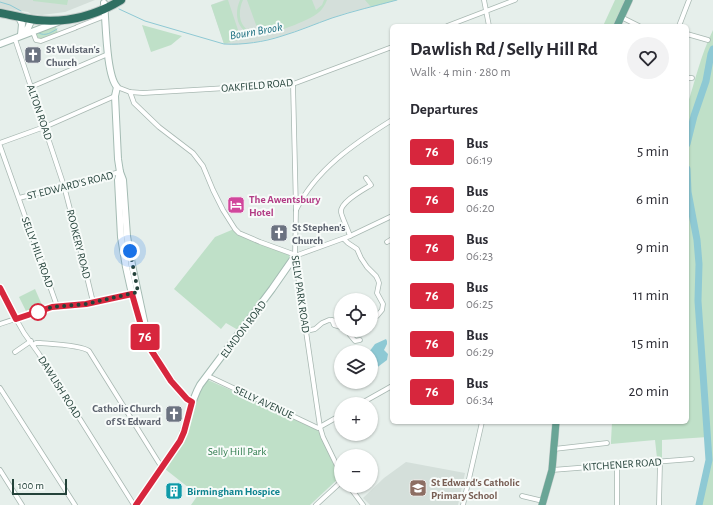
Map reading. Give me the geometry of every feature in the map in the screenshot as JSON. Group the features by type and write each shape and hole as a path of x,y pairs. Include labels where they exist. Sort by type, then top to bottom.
{"highway":[{"path":"0,13 32,19 59,21 71,16 106,7 121,0"}],"main road":[{"path":"617,24 629,0"},
{"path":"543,503 552,470 556,424"}],"street":[{"path":"484,0 489,24"},
{"path":"452,24 515,0"},
{"path":"679,24 689,0"},
{"path":"33,32 36,40 40,41 76,28 106,7"},
{"path":"106,7 108,54 112,80 117,87 115,96 118,159 123,180 126,267 135,293 144,336 171,381 187,399 192,402"},
{"path":"18,37 22,24 19,17"},
{"path":"620,17 635,24"},
{"path":"18,37 28,28 32,19"},
{"path":"0,44 59,21"},
{"path":"689,35 708,40"},
{"name":"ALTON ROAD","path":"18,37 31,87 64,186"},
{"name":"OAKFIELD ROAD","path":"117,87 130,92 143,94 293,84 390,48"},
{"path":"31,87 108,54"},
{"name":"SELLY PARK ROAD","path":"293,84 296,210 295,256 320,427 334,460"},
{"path":"130,92 134,103 159,127 193,153 203,166 223,210 239,233 295,256 344,239 390,217"},
{"path":"0,144 115,96"},
{"path":"296,210 313,182 323,171 350,148 390,121"},
{"name":"SELLY HILL ROAD","path":"0,144 57,306"},
{"name":"ST EDWARD'S ROAD","path":"19,198 120,172"},
{"path":"350,236 340,213 342,208 350,199 371,185 366,178"},
{"name":"ROOKERY ROAD","path":"64,186 93,302"},
{"path":"295,196 304,195"},
{"path":"344,239 357,248 367,267 376,276 378,280 376,293"},
{"name":"ELMDON ROAD","path":"135,505 180,441 196,392 295,256"},
{"name":"DAWLISH ROAD","path":"0,288 16,319 135,505"},
{"path":"0,324 52,307 93,302 135,293"},
{"path":"378,296 383,304 382,310 378,315"},
{"path":"306,331 315,329 327,321 332,320 334,325"},
{"path":"352,337 355,341 355,345"},
{"path":"355,341 360,340"},
{"path":"15,352 32,343 85,348 89,351 159,463 163,467"},
{"name":"SELLY AVENUE","path":"208,376 318,428 320,427"},
{"path":"372,397 390,387"},
{"path":"0,388 75,505"},
{"path":"320,427 334,419"},
{"path":"463,505 482,424"},
{"path":"554,449 607,443"},
{"name":"KITCHENER ROAD","path":"552,470 692,459"},
{"path":"660,462 660,505"},
{"path":"617,465 617,505"},
{"path":"0,470 22,505"},
{"path":"316,505 334,488"},
{"path":"354,493 363,505"},
{"path":"522,497 543,503"}],"shaded area":[{"path":"0,0 95,0 65,12 42,15 0,8"},
{"path":"224,0 397,0 346,13 282,36 235,45 224,44 211,5"},
{"name":"St Edward's Catholic Primary School","path":"406,462 465,473 458,505 370,505 363,498 368,493 378,493 378,484"}],"green space":[{"path":"33,0 68,0 67,5"},
{"path":"228,0 241,39 224,44 211,5"},
{"path":"240,0 243,0 240,8 241,22 246,29 259,33 247,0 312,0 316,10 322,5 324,0 327,0 319,12 305,21 265,34 257,35 246,32 239,23 237,13"},
{"path":"365,0 397,0 371,7"},
{"path":"615,0 625,0 614,24 604,24"},
{"path":"142,25 182,36 171,45 151,52"},
{"path":"52,27 56,27 58,33 42,39 38,38 35,34"},
{"path":"713,30 713,505 699,505 709,460 708,437 662,440 662,458 657,458 655,440 611,444 611,441 612,424 689,424 689,100"},
{"path":"234,229 254,242 289,255 290,258 270,288 238,330 226,323 221,329 174,289 215,237"},
{"path":"35,289 42,305 26,311 19,297"},
{"name":"Selly Hill Park","path":"208,380 317,428 334,464 334,483 310,505 191,505 198,495 165,469 181,446 199,392"}],"water":[{"path":"386,339 387,341 384,350 388,354 387,360 378,367 378,345 374,345"}],"waterway":[{"name":"Bourn Brook","path":"119,9 145,21 224,44 239,44 268,40 295,32 340,15 397,0"},
{"name":"Bourn Brook","path":"0,2 21,11"},
{"name":"Bourn Brook","path":"39,33 51,33 57,29"},
{"path":"689,136 706,81 713,49"},
{"path":"689,197 697,240 699,264 698,301 709,460 699,505"}],"bus line":[{"name":"76","path":"0,288 16,319 52,307 86,304 132,294 144,336 151,350 171,381 187,399 192,402 180,441 136,505"}],"place":[{"name":"St Wulstan's Church","path":"33,55"},
{"name":"The Awentsbury Hotel","path":"236,205"},
{"name":"St Stephen's Church","path":"279,233"},
{"name":"Catholic Church of St Edward","path":"174,414"},
{"name":"St Edward's Catholic Primary School","path":"418,488"},
{"name":"Birmingham Hospice","path":"174,491"}],"route":[{"path":"38,312 34,314 52,307 86,304 138,292 130,251"}]}
